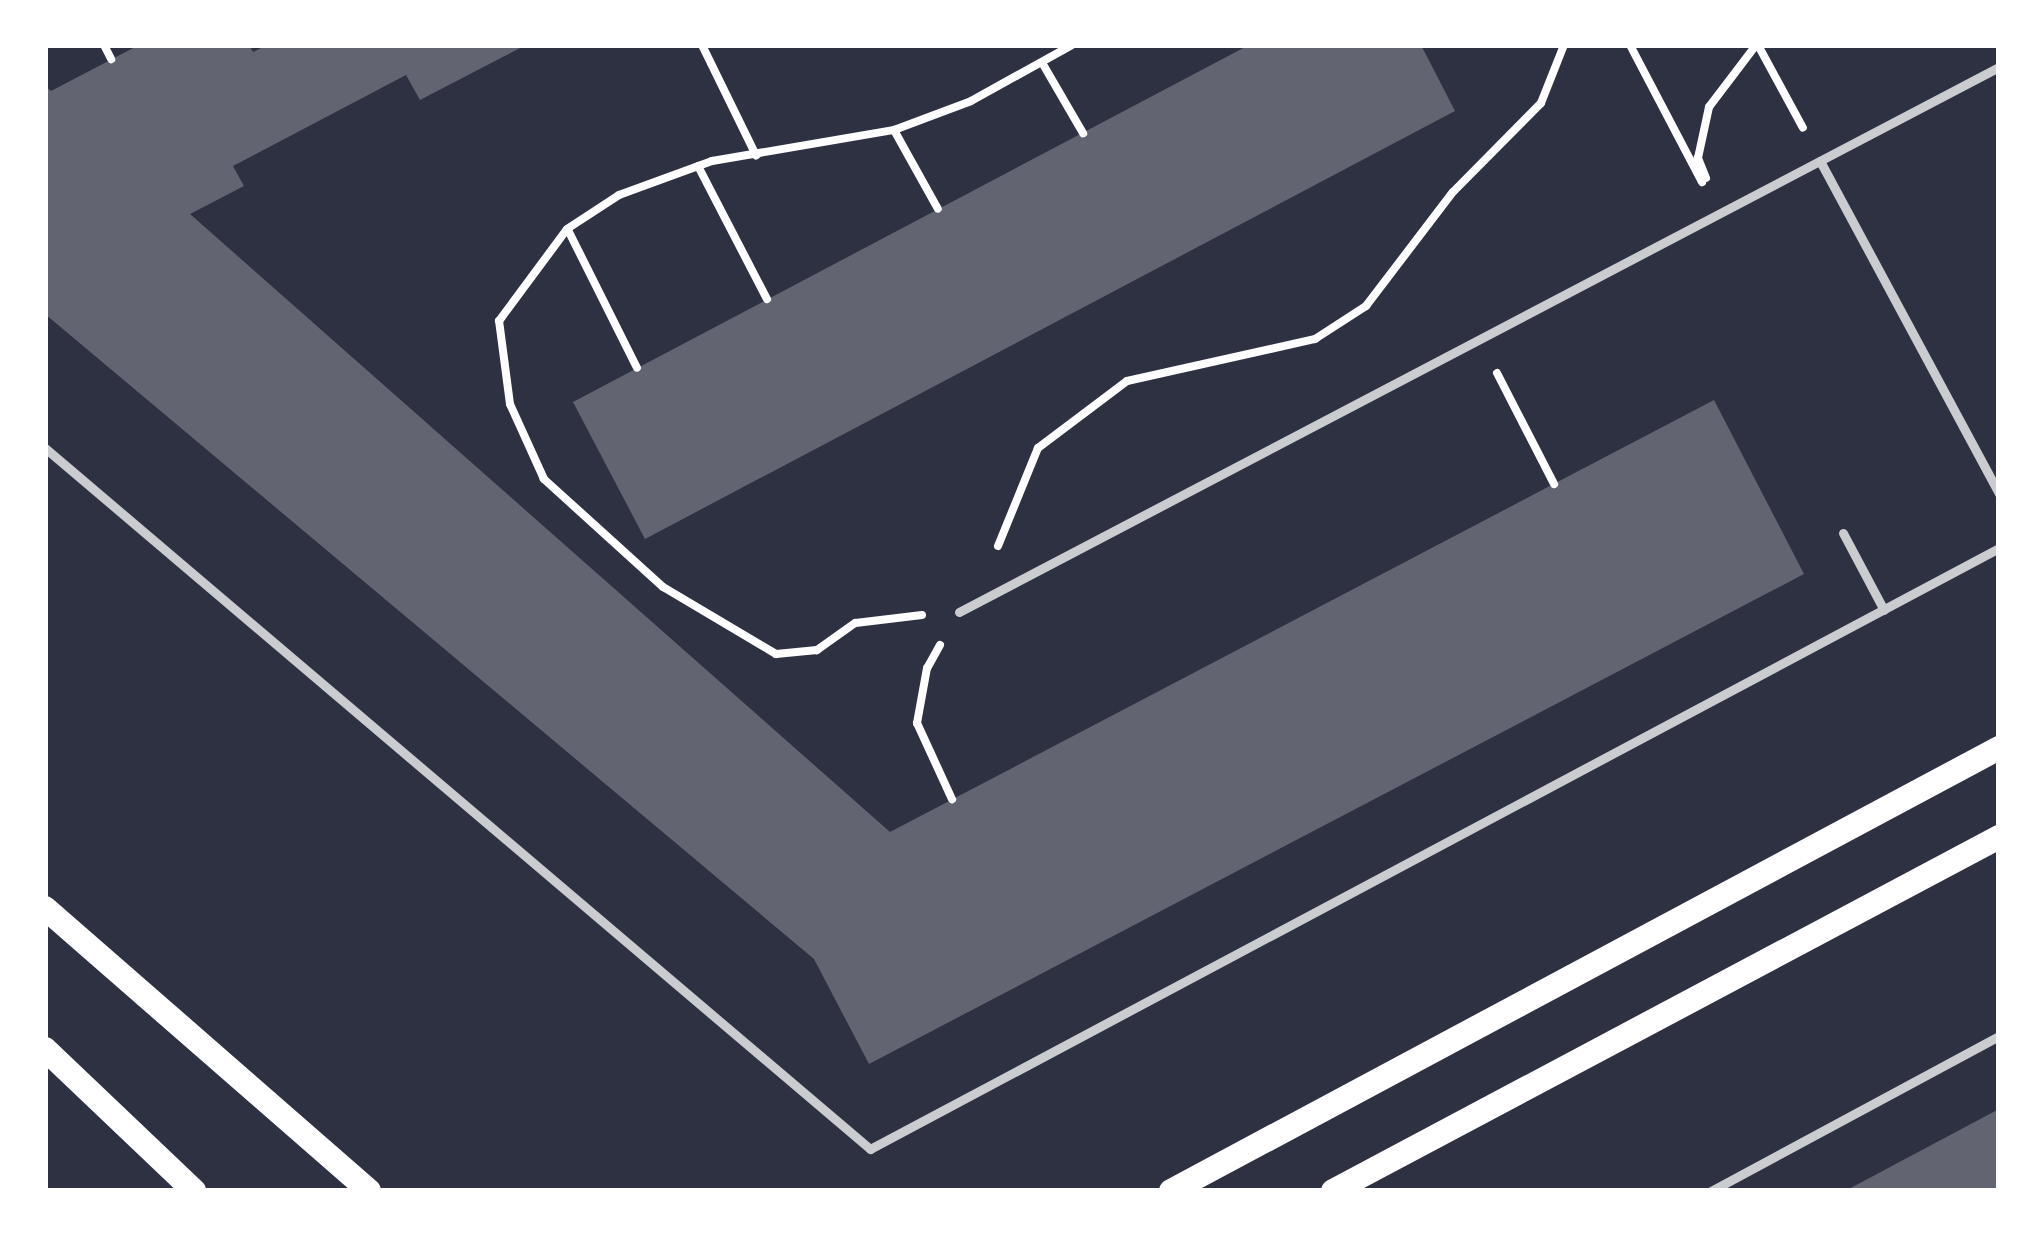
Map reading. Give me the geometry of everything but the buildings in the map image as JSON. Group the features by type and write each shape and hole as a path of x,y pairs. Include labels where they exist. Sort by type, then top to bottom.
{"main road":[{"path":"1171,1191 1999,748"},
{"path":"1333,1191 1999,838"},
{"path":"45,908 369,1191"},
{"path":"45,1049 194,1191"}],"lane":[{"path":"959,612 1999,67"},
{"path":"1820,161 1999,494"},
{"path":"45,448 870,1149 1999,548"},
{"path":"1843,533 1884,610"},
{"path":"1711,1191 1999,1036"}],"path":[{"path":"104,45 111,59"},
{"path":"702,45 756,155"},
{"path":"959,612 855,623 817,650 776,654 663,587 592,529 544,479 510,404 499,321 567,229 619,195 698,166 894,130 1043,65 1072,45"},
{"path":"1011,586 997,548 1038,448 1126,381 1316,339 1366,306 1453,193 1540,103 1564,45"},
{"path":"1630,45 1719,214"},
{"path":"1719,214 1698,158 1709,107 1757,45 1820,161"},
{"path":"1043,65 1082,134"},
{"path":"894,130 938,209"},
{"path":"698,166 767,298"},
{"path":"567,229 637,368"},
{"path":"1480,339 1554,484"},
{"path":"952,799 917,724 927,668 959,612"}]}
